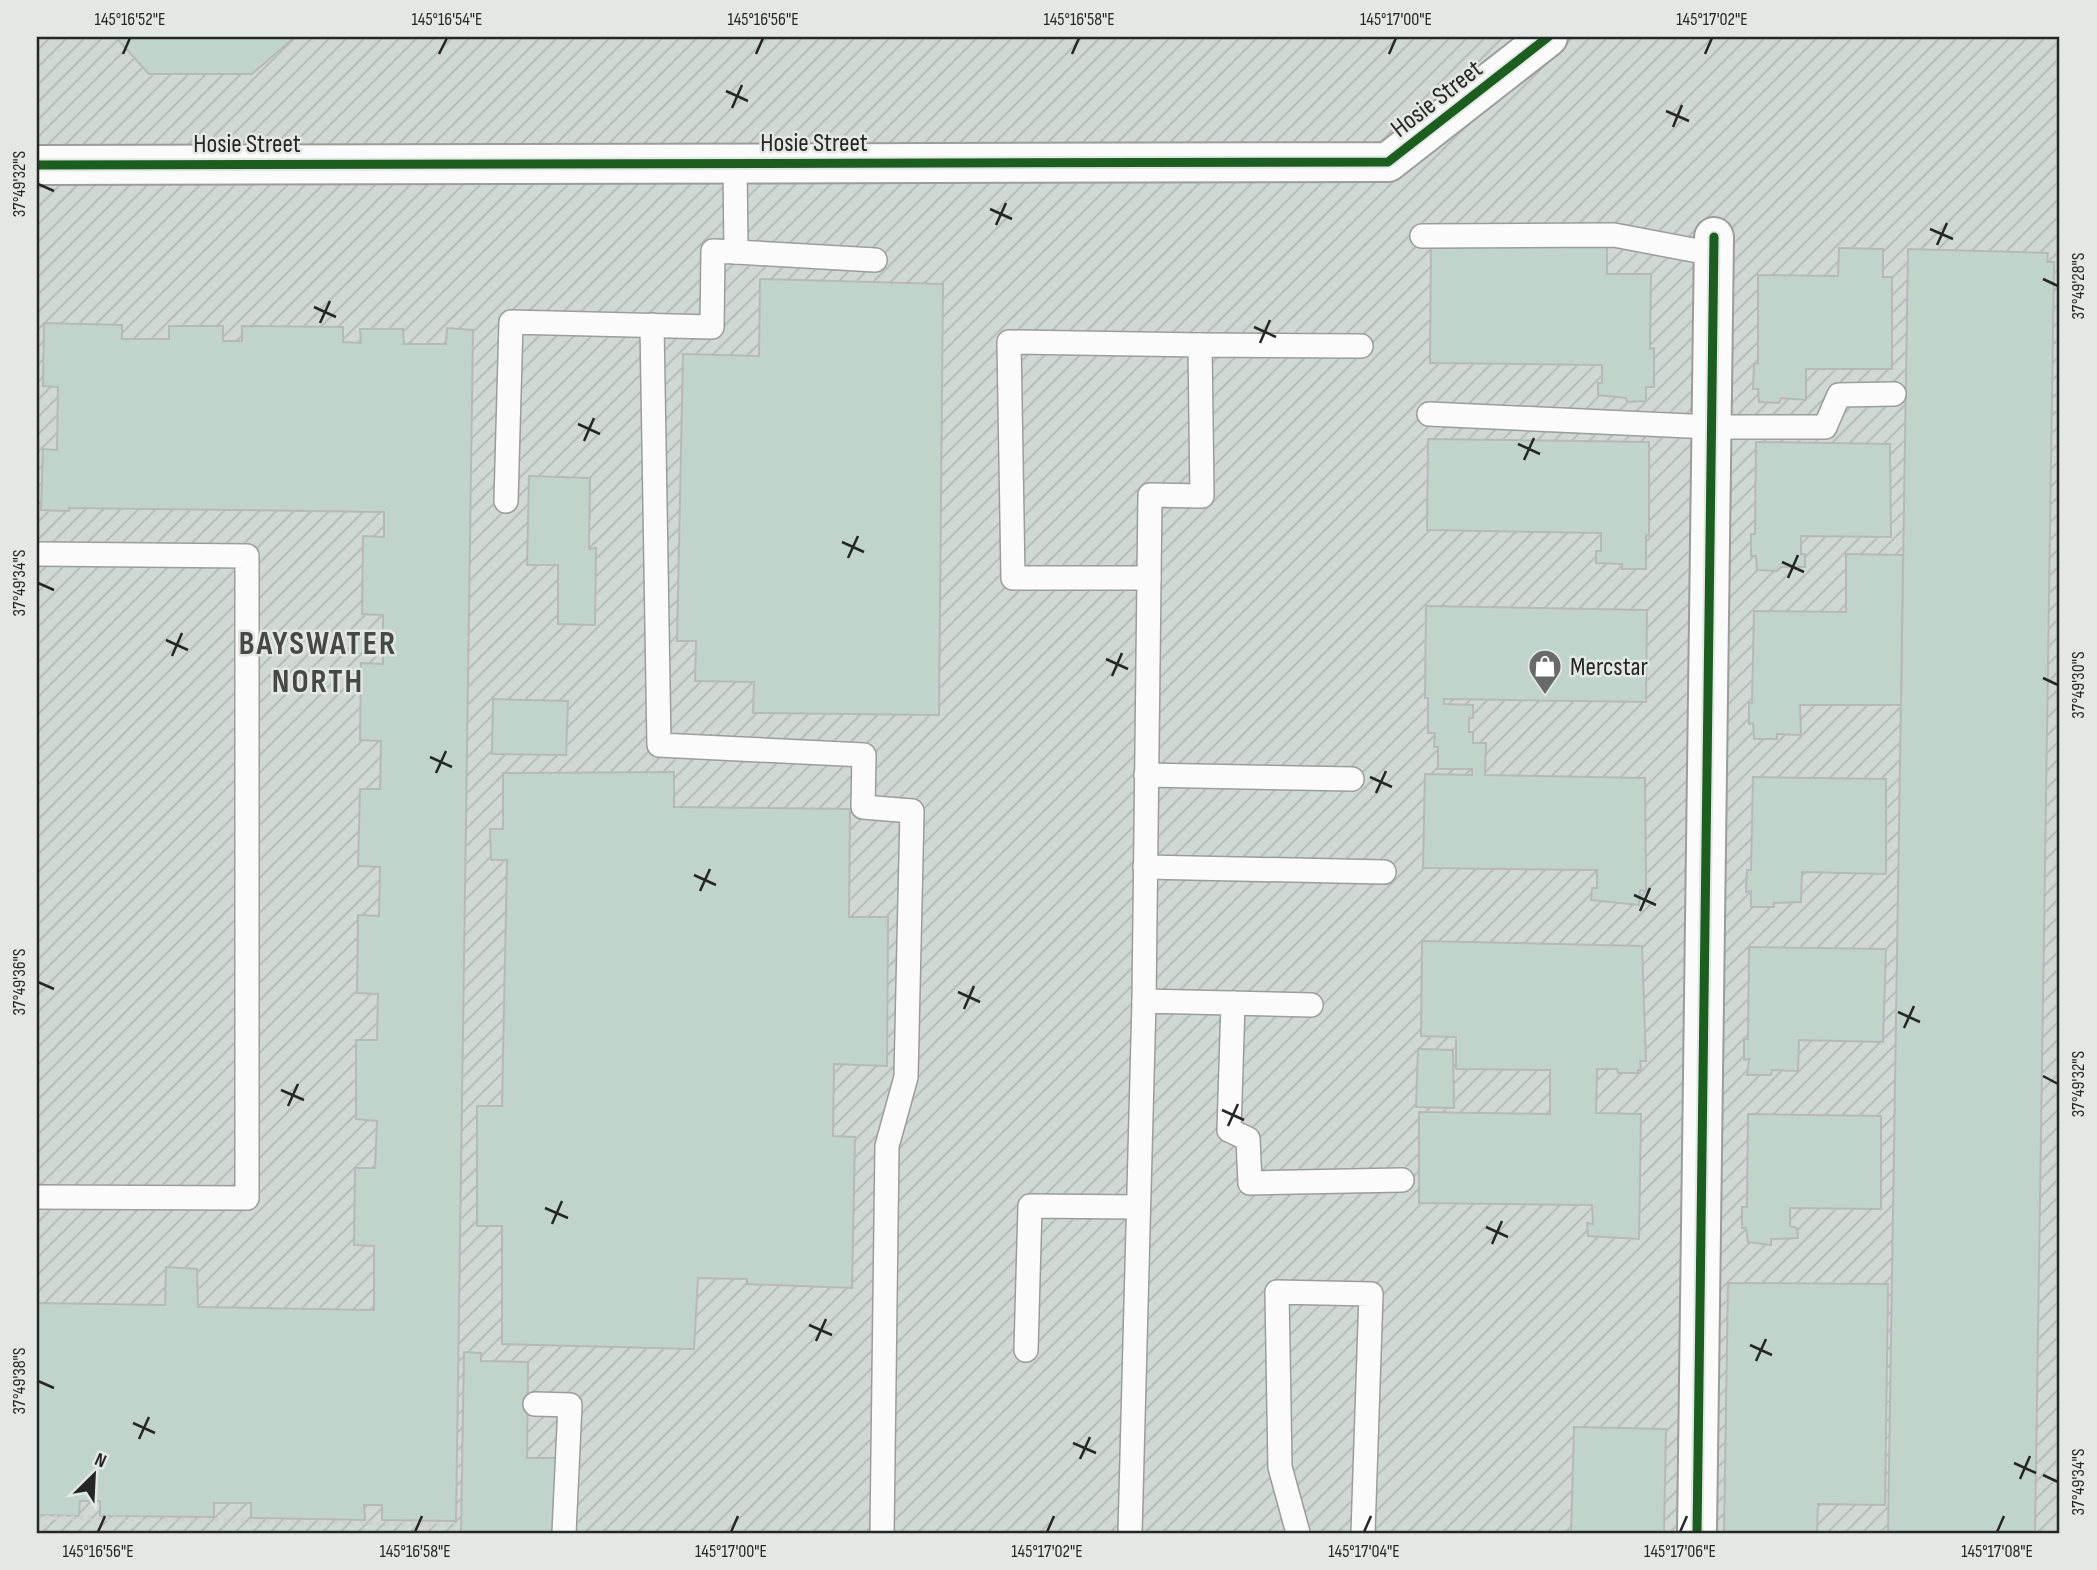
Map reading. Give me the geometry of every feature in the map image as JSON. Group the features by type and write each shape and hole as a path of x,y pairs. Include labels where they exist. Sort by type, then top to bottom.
{"street":[{"name":"Hosie Street","path":"37,165 1388,162 1548,37"},
{"path":"1697,1533 1714,246"}],"lane":[{"path":"735,163 736,252"},
{"path":"1422,236 1614,235 1714,246"},
{"path":"506,501 511,322 712,327 713,251 875,260"},
{"path":"652,326 659,744 864,755 863,807 912,811 906,1077 887,1146 882,1533"},
{"path":"1149,578 1013,578 1009,342 1361,346"},
{"path":"1130,1533 1143,1001 1150,495 1202,496 1200,345"},
{"path":"1429,414 1711,427 1825,427 1839,395 1894,394"},
{"path":"37,554 247,556 247,1198 37,1197"},
{"path":"1146,775 1352,779"},
{"path":"1145,867 1384,872"},
{"path":"1143,1001 1311,1005"},
{"path":"1233,1003 1229,1130 1248,1139 1250,1182 1402,1180"},
{"path":"1026,1350 1030,1206 1138,1207"},
{"path":"1298,1533 1280,1467 1277,1292 1371,1294 1363,1533"},
{"path":"535,1404 570,1405 564,1533"}],"path":[{"path":"37,1517 460,1525"}],"shaded area":[{"path":"37,37 2060,37 2060,1533 37,1533"}],"building":[{"path":"119,37 295,37 252,74 149,74 119,41"},
{"path":"1431,242 1607,244 1607,274 1651,274 1650,349 1654,348 1654,387 1646,387 1646,401 1627,402 1626,398 1598,395 1598,383 1602,383 1602,365 1430,363"},
{"path":"1839,248 1883,249 1883,277 1892,277 1892,369 1806,369 1806,400 1781,398 1779,403 1759,402 1758,389 1753,389 1754,364 1758,363 1758,275 1838,276"},
{"path":"1908,249 2048,253 2047,262 2054,262 2035,1533 1888,1533"},
{"path":"760,279 943,284 939,715 753,713 754,682 695,681 696,641 677,641 683,354 759,356"},
{"path":"44,323 122,325 122,339 169,339 169,326 223,326 223,341 242,341 242,326 343,327 343,342 361,343 360,329 403,329 404,344 446,344 447,328 473,330 456,1521 382,1520 382,1505 364,1505 365,1520 251,1518 251,1503 214,1503 214,1517 100,1516 100,1501 80,1501 79,1516 37,1515 37,1303 165,1305 166,1267 197,1269 198,1307 374,1310 374,1246 354,1245 355,1168 375,1168 377,1121 356,1119 356,1040 377,1040 378,994 357,993 358,915 379,916 380,867 358,866 360,789 380,789 381,741 360,740 361,663 383,664 383,615 362,614 363,536 384,537 384,512 69,508 69,511 41,510 43,449 57,450 58,387 43,386"},
{"path":"1428,439 1649,442 1649,536 1646,535 1646,569 1622,569 1622,564 1596,563 1596,551 1601,551 1601,533 1427,530"},
{"path":"1756,442 1890,444 1891,537 1801,536 1801,554 1805,554 1805,567 1781,567 1777,571 1757,570 1756,556 1751,556 1751,534 1755,534"},
{"path":"529,476 590,478 589,549 596,548 595,625 558,624 558,565 527,565"},
{"path":"1846,554 1903,555 1901,705 1800,705 1801,735 1777,734 1777,739 1754,739 1753,723 1749,724 1749,703 1752,703 1754,611 1846,612"},
{"path":"1426,606 1647,610 1646,702 1444,699 1444,704 1473,705 1469,732 1473,732 1473,743 1486,743 1485,775 1645,778 1646,891 1640,890 1639,905 1591,900 1592,888 1597,888 1597,870 1423,868 1425,774 1472,775 1472,769 1438,769 1438,747 1434,747 1435,733 1428,733 1428,698 1425,698"},
{"path":"493,699 568,701 566,755 492,754"},
{"path":"674,772 674,807 850,809 849,917 888,917 887,1066 834,1064 833,1136 855,1137 852,1288 747,1284 747,1279 698,1278 694,1349 502,1344 502,1226 477,1226 477,1106 502,1106 507,860 491,860 490,829 503,829 503,773"},
{"path":"1753,777 1886,779 1886,874 1802,872 1801,902 1774,903 1774,907 1751,907 1751,891 1746,892 1747,870 1751,870"},
{"path":"1422,941 1642,946 1646,1061 1640,1061 1641,1070 1638,1070 1638,1073 1597,1069 1596,1113 1641,1114 1639,1239 1588,1236 1587,1223 1593,1224 1592,1205 1419,1203 1419,1112 1550,1114 1550,1070 1456,1069 1456,1037 1421,1036"},
{"path":"1749,947 1886,949 1883,1042 1799,1040 1798,1071 1772,1070 1771,1075 1747,1075 1749,1059 1744,1060 1744,1039 1748,1039"},
{"path":"1418,1049 1453,1050 1454,1108 1416,1107"},
{"path":"1748,1114 1881,1116 1881,1209 1790,1208 1790,1226 1797,1228 1798,1238 1771,1239 1771,1245 1748,1242 1746,1228 1742,1228 1742,1207 1747,1207"},
{"path":"1728,1283 1888,1284 1885,1505 1818,1504 1817,1533 1724,1533"},
{"path":"464,1352 481,1353 481,1361 528,1362 527,1458 556,1458 554,1533 461,1533"},
{"path":"1574,1427 1666,1429 1664,1533 1571,1533"}],"cycle path":[{"path":"37,165 1388,162 1548,37"},
{"path":"1697,1533 1714,237"}],"place":[{"name":"Mercstar","path":"1545,696"}],"district":[{"name":"BAYSWATER NORTH","path":"318,661"}]}
